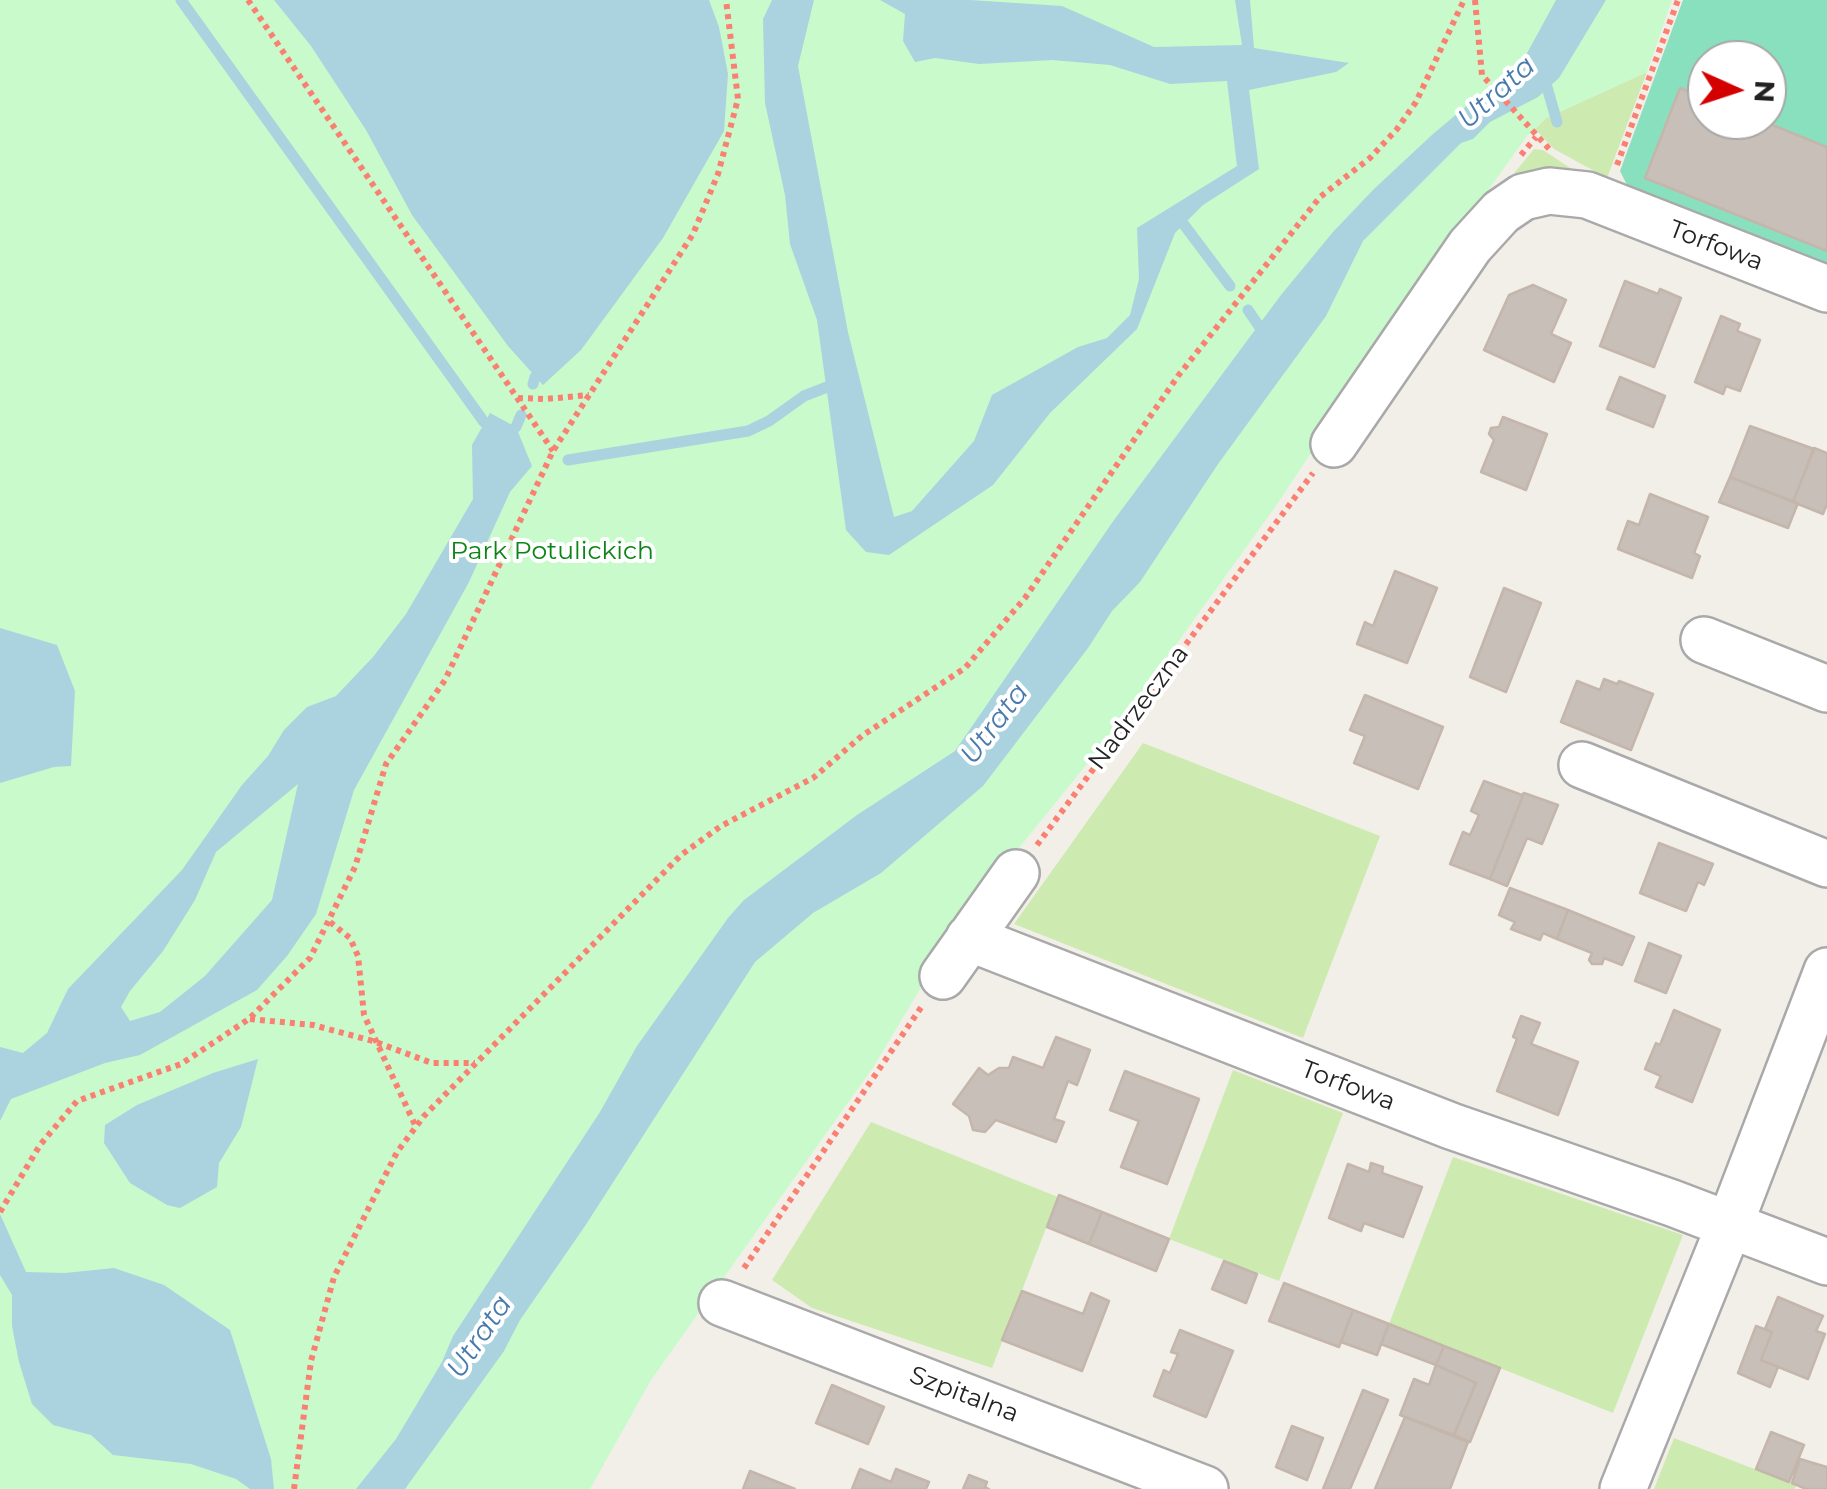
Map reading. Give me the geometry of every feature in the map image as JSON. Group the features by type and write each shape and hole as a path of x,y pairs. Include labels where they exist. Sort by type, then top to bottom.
{"street":[{"name":"Torfowa","path":"1610,187 1827,289"},
{"path":"1334,444 1470,246 1500,212 1523,196 1610,187"},
{"path":"1704,640 1827,689"},
{"path":"1582,765 1827,864"},
{"path":"943,976 1016,873"},
{"name":"Torfowa","path":"970,938 1451,1126 1827,1262"},
{"path":"1623,1489 1827,971"},
{"name":"Szpitalna","path":"722,1303 1205,1489"}],"path":[{"path":"248,0 554,451"},
{"path":"2,1209 40,1145 77,1100 181,1064 248,1019 310,958 355,866 386,764 445,680 554,451 693,234 718,174 738,99 726,0"},
{"path":"294,1489 311,1362 334,1277 397,1152 416,1127 681,855 721,826 813,778 863,736 965,668 1024,598 1178,376 1320,197 1370,158 1397,129 1416,102 1464,0"},
{"path":"1475,0 1482,75 1527,125"},
{"path":"1610,187 1678,0"},
{"path":"517,398 589,395"},
{"name":"Nadrzeczna","path":"1016,873 1334,444"},
{"path":"330,921 350,938 358,956 364,1015 416,1127"},
{"path":"722,1303 943,976"},
{"path":"248,1019 314,1025 374,1041 432,1064 477,1063"}],"green space":[{"name":"Park Potulickich","path":"0,0 1672,0 1647,72 1546,118 1527,136 1273,510 1116,728 1006,864 932,969 874,1066 651,1380 590,1489 0,1489"},
{"path":"1683,0 1827,0 1827,270 1631,193 1620,171"},
{"path":"1647,72 1607,178 1554,149 1535,129 1546,118"},
{"path":"1534,149 1543,150 1590,181 1496,195"},
{"path":"1143,743 1380,836 1303,1038 1014,924"},
{"path":"1233,1070 1343,1113 1279,1281 1169,1239"},
{"path":"871,1122 1058,1197 992,1368 812,1308 772,1280"},
{"path":"1453,1157 1683,1235 1613,1413 1389,1324"},
{"path":"1674,1438 1796,1485 1795,1489 1654,1489"}],"water":[{"path":"274,0 709,0 728,74 724,131 663,238 581,350 543,385 508,346 412,215 366,130 311,46"},
{"path":"772,0 814,0 798,66 848,332 894,517 912,511 974,441 992,395 1078,347 1107,338 1130,315 1139,279 1137,228 1237,166 1227,81 1170,84 1110,65 1052,60 979,64 935,58 915,62 903,41 905,14 880,0 1062,6 1154,47 1242,45 1235,0 1250,0 1254,48 1349,63 1336,72 1249,90 1259,169 1203,205 1175,233 1137,329 1050,413 993,485 889,555 866,552 846,530 817,320 790,244 785,195 765,103 763,19"},
{"name":"Utrata","path":"1556,0 1606,0 1559,78 1538,97 1490,122 1473,139 1461,143 1363,241 1326,316 1218,464 1140,582 1112,611 983,786 881,873 813,913 755,962 520,1320 504,1351 405,1489 356,1489 396,1439 453,1336 600,1112 637,1046 728,918 744,900 857,815 955,751 1114,520 1281,295 1374,189 1525,57"},
{"path":"490,413 516,427 532,466 510,492 469,582 354,790 316,914 287,956 257,990 140,1055 105,1063 11,1099 0,1121 0,1047 23,1053 47,1033 68,989 182,870 284,730 307,707 336,696 406,614 473,499 472,445","holes":["298,784 272,900 205,976 160,1012 130,1021 121,1007 195,900 216,852"]},
{"path":"0,628 57,645 75,691 71,766 0,783"},
{"path":"258,1059 241,1127 219,1163 217,1187 180,1208 167,1205 130,1183 104,1143 105,1125 137,1105"},
{"path":"0,1214 26,1272 114,1268 164,1285 230,1330 271,1459 274,1489 250,1489 236,1479 191,1464 113,1455 91,1435 53,1425 32,1404 12,1326 12,1295 0,1275"}],"building":[{"path":"1680,88 1687,91 1687,140 1787,140 1787,131 1827,147 1827,251 1645,178"},
{"path":"1625,281 1681,298 1654,367 1600,346"},
{"path":"1533,285 1566,300 1551,334 1571,343 1554,382 1484,350 1509,295"},
{"path":"1721,316 1740,324 1737,331 1760,340 1740,391 1726,386 1723,394 1695,382"},
{"path":"1620,377 1665,396 1653,427 1607,409"},
{"path":"1503,417 1547,434 1526,490 1481,472 1494,440 1489,434 1491,428 1499,427"},
{"path":"1750,426 1814,449 1793,502 1730,477"},
{"path":"1814,448 1827,453 1827,504 1823,514 1793,502"},
{"path":"1730,477 1798,503 1788,528 1719,502"},
{"path":"1650,494 1708,517 1694,553 1700,556 1692,578 1618,549 1628,521 1639,525"},
{"path":"1395,571 1437,588 1407,663 1357,644 1365,622 1373,626"},
{"path":"1504,588 1541,603 1506,692 1470,677"},
{"path":"1604,679 1653,694 1631,750 1561,722 1577,681 1600,690"},
{"path":"1365,695 1443,727 1418,789 1354,763 1365,736 1350,730"},
{"path":"1484,781 1524,793 1490,879 1450,864 1463,832 1470,835 1479,815 1471,811"},
{"path":"1524,793 1558,805 1542,844 1527,838 1507,886 1490,879"},
{"path":"1659,843 1713,864 1704,885 1698,882 1686,911 1640,893"},
{"path":"1510,888 1568,910 1557,939 1543,933 1540,940 1511,929 1515,922 1499,915"},
{"path":"1568,910 1634,937 1622,965 1604,958 1602,964 1592,964 1592,953 1557,939"},
{"path":"1649,943 1681,956 1666,993 1635,981"},
{"path":"1674,1010 1720,1030 1692,1102 1656,1087 1661,1076 1645,1069"},
{"path":"1521,1016 1540,1023 1531,1044 1578,1062 1558,1115 1497,1091 1517,1039 1513,1037"},
{"path":"1056,1037 1090,1050 1077,1085 1068,1081 1054,1119 1064,1122 1056,1142 996,1120 985,1132 973,1130 969,1116 953,1104 979,1068 988,1075 999,1068 1009,1068 1013,1057 1043,1068"},
{"path":"1125,1071 1199,1099 1167,1184 1121,1167 1139,1121 1110,1110"},
{"path":"1371,1163 1383,1167 1382,1173 1422,1187 1403,1237 1364,1223 1361,1231 1329,1218 1348,1164 1369,1172"},
{"path":"1059,1195 1102,1212 1089,1244 1047,1227"},
{"path":"1102,1212 1169,1239 1156,1271 1089,1244"},
{"path":"1224,1261 1257,1274 1246,1303 1212,1289"},
{"path":"1284,1283 1353,1310 1339,1347 1269,1321"},
{"path":"1022,1291 1083,1314 1091,1293 1109,1301 1082,1371 1002,1340"},
{"path":"1778,1297 1823,1316 1816,1331 1825,1334 1808,1379 1761,1360 1772,1332 1765,1329"},
{"path":"1353,1310 1389,1324 1377,1355 1341,1342"},
{"path":"1389,1324 1444,1346 1436,1365 1381,1344"},
{"path":"1756,1326 1772,1332 1761,1360 1778,1367 1770,1387 1738,1373"},
{"path":"1180,1330 1233,1351 1206,1417 1154,1396 1164,1370 1170,1373 1178,1354 1171,1352"},
{"path":"1444,1346 1500,1368 1470,1442 1454,1435 1476,1383 1436,1365"},
{"path":"1436,1365 1476,1383 1454,1435 1400,1415 1414,1379 1429,1385"},
{"path":"832,1385 884,1407 868,1444 816,1423"},
{"path":"1363,1390 1388,1400 1350,1489 1323,1489"},
{"path":"1405,1417 1468,1442 1450,1489 1375,1489"},
{"path":"1292,1426 1323,1438 1307,1480 1276,1467"},
{"path":"1771,1432 1804,1445 1789,1482 1756,1469"},
{"path":"1800,1459 1827,1467 1827,1489 1806,1489 1792,1483"},
{"path":"860,1469 891,1482 896,1469 929,1482 926,1489 852,1489"},
{"path":"750,1471 795,1489 743,1489"},
{"path":"969,1475 987,1482 985,1487 989,1489 963,1489"}],"waterway":[{"path":"181,0 484,422"},
{"name":"Utrata","path":"1543,73 1557,122"},
{"path":"1179,218 1230,286"},
{"path":"1248,310 1265,335"},
{"path":"533,384 535,377"},
{"path":"568,460 748,431 804,396 840,382"},
{"path":"516,427 521,415"}]}
